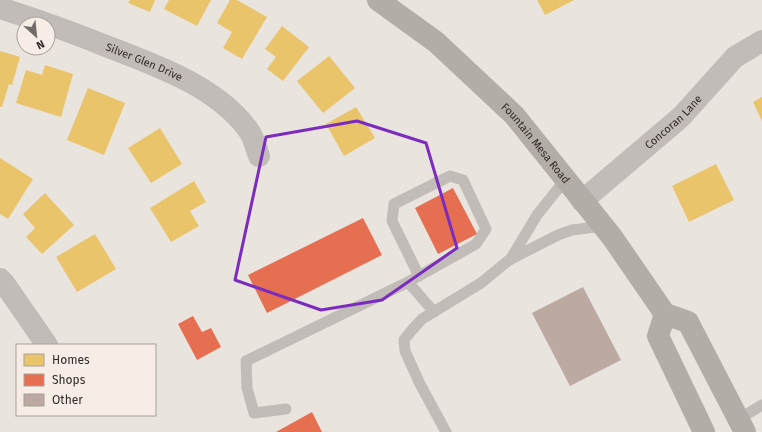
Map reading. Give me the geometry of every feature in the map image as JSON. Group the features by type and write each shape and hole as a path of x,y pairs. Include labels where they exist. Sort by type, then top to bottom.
{"main road":[{"name":"Fountain Mesa Road","path":"378,0 436,42 514,115 603,226 665,314"},
{"path":"704,432 658,336 665,314 688,322 742,425"}],"street":[{"name":"Silver Glen Drive","path":"0,8 56,26 154,64 205,90 234,114 250,132 259,156"},
{"name":"Concoran Lane","path":"582,200 681,117 735,57 762,41"},
{"path":"0,279 9,289 47,344"}],"lane":[{"path":"286,409 254,413 247,388 246,361 420,276 476,244 486,229 464,180 450,176 394,204 392,221 420,276"},
{"path":"509,260 537,215 565,180"},
{"path":"446,432 420,384 405,351 404,340 422,320 481,283 509,260 558,235 572,230 603,226"},
{"path":"408,282 434,312"},
{"path":"742,425 762,405"}],"highlighted area":[{"path":"357,121 426,143 457,248 382,300 321,310 235,280 266,137"}],"building: Homes":[{"path":"130,0 155,0 150,12 128,3"},
{"path":"169,0 211,0 197,26 164,9"},
{"path":"230,0 237,0 267,17 242,59 223,48 232,32 217,23"},
{"path":"537,0 574,0 545,15"},
{"path":"282,26 309,47 283,81 267,69 276,57 265,49"},
{"path":"0,51 20,57 12,85 9,84 2,107 0,107"},
{"path":"329,56 355,88 323,113 297,81"},
{"path":"45,65 73,74 61,117 16,103 26,70 42,75"},
{"path":"88,88 125,103 104,155 67,140"},
{"path":"762,97 762,121 753,102"},
{"path":"356,107 375,138 344,156 326,124"},
{"path":"160,128 182,164 151,183 128,148"},
{"path":"0,158 33,179 8,219 0,214"},
{"path":"716,164 734,200 689,222 672,186"},
{"path":"194,181 206,202 190,211 199,226 171,242 150,208"},
{"path":"45,193 74,225 42,254 26,237 35,228 23,214"},
{"path":"95,234 116,269 77,292 56,257"}],"building: Shops":[{"path":"453,188 477,234 438,254 415,208"},
{"path":"363,218 382,255 267,313 248,275"},
{"path":"193,316 202,332 211,328 221,347 197,360 178,324"},
{"path":"312,412 322,432 276,432"}],"building: Other":[{"path":"583,287 621,360 570,386 532,313"}]}
